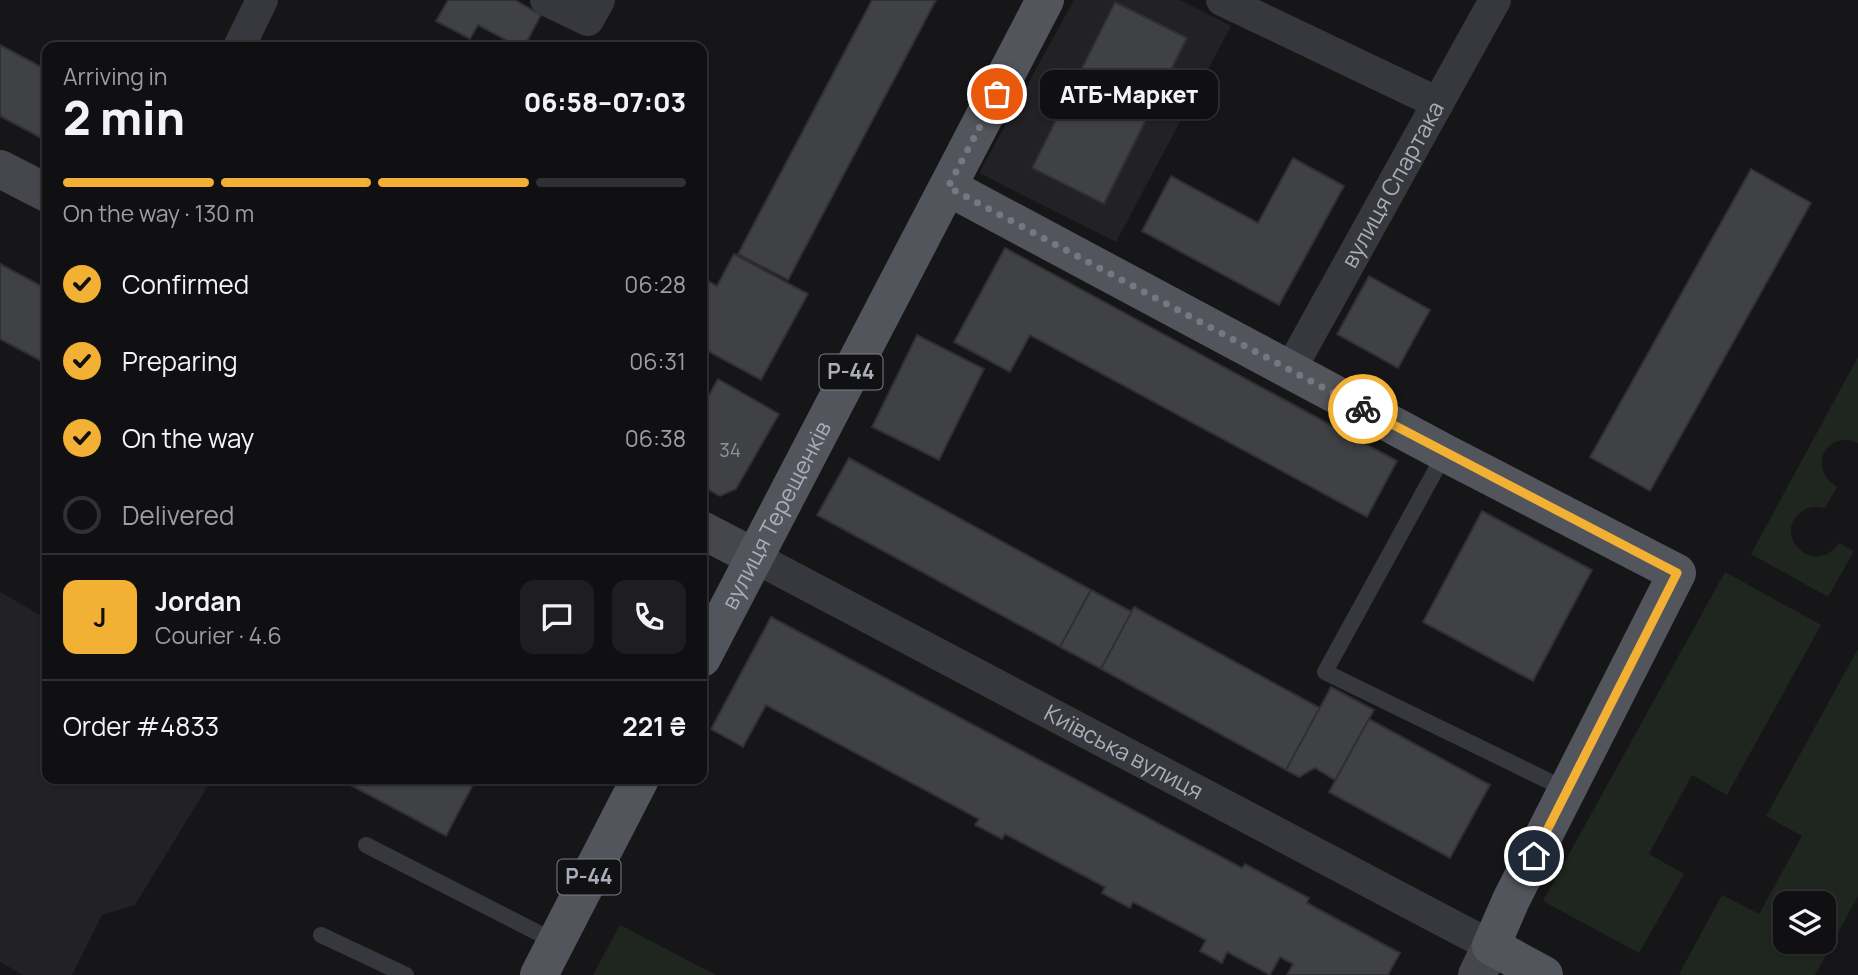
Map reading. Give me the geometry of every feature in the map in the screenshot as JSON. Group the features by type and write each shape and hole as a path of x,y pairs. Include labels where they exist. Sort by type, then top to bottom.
{"main road":[{"name":"вулиця Терещенків","path":"707,648 1045,0"},
{"path":"948,187 1445,453 1677,573 1511,900 1484,961"},
{"name":"Р-44","path":"548,958 637,784"},
{"name":"Київська вулиця","path":"1484,961 1544,975"}],"street":[{"path":"241,42 262,0"},
{"path":"546,0 588,20 599,0"},
{"name":"вулиця Спартака","path":"1290,370 1495,0"},
{"path":"1242,4 1438,103"},
{"path":"0,169 42,191"},
{"name":"Київська вулиця","path":"707,533 1484,961"}],"lane":[{"path":"1445,453 1325,672 1567,790"},
{"path":"366,845 548,958"},
{"path":"321,935 406,975"}],"shaded area":[{"path":"1074,0 1180,0 1231,26 1116,242 979,173"},
{"path":"1858,357 1858,443 1837,441 1824,453 1823,470 1837,487 1825,508 1812,507 1800,513 1793,522 1791,532 1800,550 1809,555 1829,553 1839,543 1854,551 1828,597 1751,554"},
{"path":"1725,572 1821,625 1727,795 1692,775 1649,854 1684,874 1639,953 1543,901"},
{"path":"0,592 42,616 42,784 209,784 135,905 102,915 72,975 23,975 0,962"},
{"path":"1858,649 1858,896 1836,936 1836,891 1773,891 1773,954 1826,954 1815,975 1679,974 1722,895 1759,914 1802,836 1766,816"},
{"path":"620,925 716,975 593,975"}],"building":[{"path":"448,0 515,0 541,15 527,42 510,42 478,25 470,39 436,21"},
{"path":"872,0 936,0 788,280 738,254"},
{"path":"1115,2 1187,38 1104,204 1032,168"},
{"path":"0,45 42,67 42,138 0,116"},
{"path":"1293,158 1344,186 1279,305 1142,231 1171,176 1258,223"},
{"path":"1751,169 1811,203 1650,491 1590,457"},
{"path":"1005,248 1397,461 1367,517 1030,335 1010,372 954,342"},
{"path":"734,254 808,294 761,380 707,351 707,281 717,286"},
{"path":"0,264 42,286 42,361 0,339"},
{"path":"1369,276 1430,310 1398,368 1337,334"},
{"path":"917,335 984,369 939,460 872,427"},
{"path":"718,379 779,414 736,489 720,496 707,489 708,397"},
{"path":"849,458 1091,590 1060,647 817,515"},
{"path":"1482,511 1592,570 1533,681 1423,622"},
{"path":"1091,590 1132,612 1101,669 1060,647"},
{"path":"1134,607 1320,708 1286,770 1101,669"},
{"path":"771,617 1242,868 1245,864 1309,898 1307,903 1400,953 1388,975 1287,975 1293,964 1280,957 1270,975 1227,952 1222,963 1200,951 1206,940 1133,902 1130,908 1102,893 1105,887 1005,834 1002,839 975,825 979,819 766,705 743,747 711,729"},
{"path":"1331,687 1374,710 1335,780 1315,768 1299,777 1286,770"},
{"path":"1369,719 1490,785 1450,858 1329,792"},
{"path":"348,784 473,784 446,836"}],"way so far":[{"path":"997,94 948,187 1363,409"}],"place":[{"name":"АТБ-Маркет","path":"997,94"}],"route":[{"path":"1363,409 1677,573 1534,856"}]}
